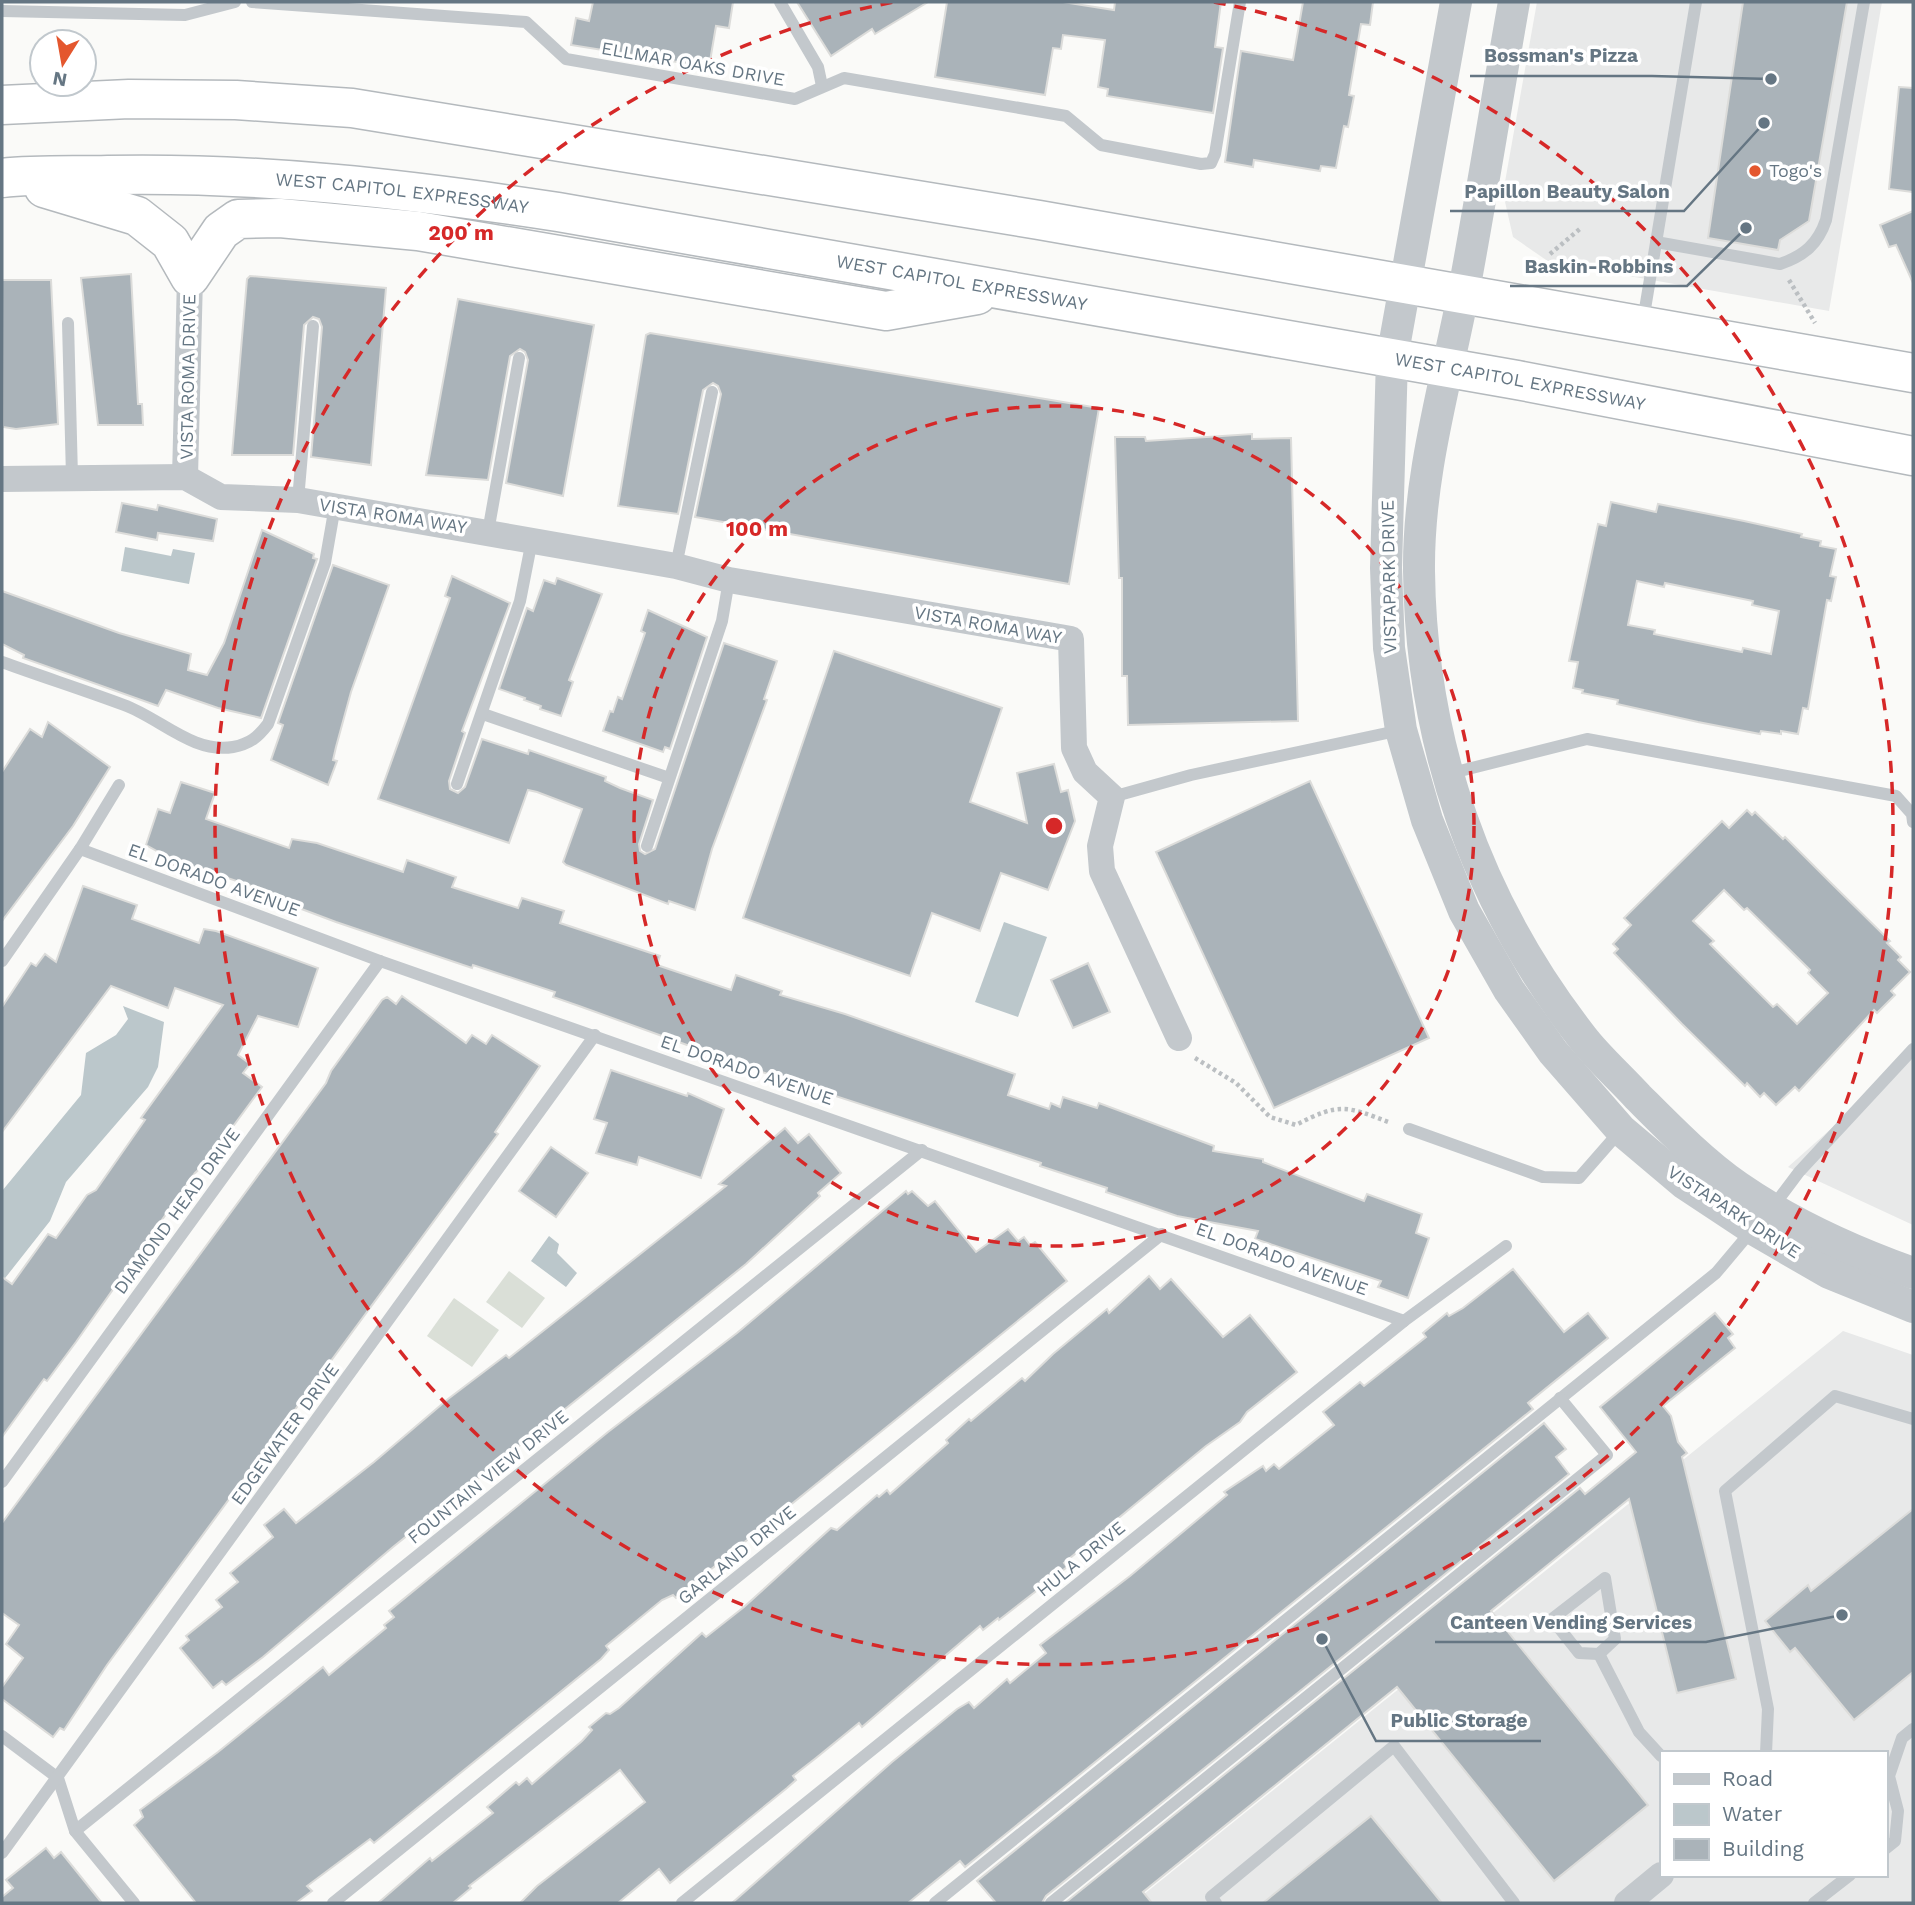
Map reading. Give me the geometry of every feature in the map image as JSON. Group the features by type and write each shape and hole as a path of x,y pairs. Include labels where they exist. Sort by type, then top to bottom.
{"highway":[{"path":"2,105 129,99 236,100 352,108 1039,220 1913,373"},
{"name":"WEST CAPITOL EXPRESSWAY","path":"5,177 189,174 302,179 416,190 558,212 1392,358 1913,456"},
{"path":"5,177 137,216 170,243 190,277 221,231 238,219 280,218 418,231 886,311 1004,290"}],"street":[{"name":"VISTAPARK DRIVE","path":"1456,2 1392,358 1385,568 1389,648 1401,730 1427,820 1464,911 1509,990 1553,1052 1621,1130 1685,1184 1763,1219 1913,1273"},
{"name":"VISTAPARK DRIVE","path":"1514,2 1463,294 1431,437 1419,568 1424,661 1432,713 1447,774 1489,891 1532,966 1583,1039 1663,1122 1736,1186 1763,1219 1829,1273 1913,1307"},
{"name":"VISTA ROMA DRIVE","path":"186,477 190,277"},
{"name":"VISTA ROMA WAY","path":"2,479 186,477 221,497 298,500 335,506 676,566 729,580 1071,639 1074,748 1086,772 1112,797"},
{"path":"1112,797 1100,846 1102,871 1179,1038"},
{"path":"1628,1903 1660,1876"}],"lane":[{"path":"2,10 185,15 235,2"},
{"name":"ELLMAR OAKS DRIVE","path":"252,2 526,22 566,59 795,99 844,78 1066,116 1101,145 1211,163 1215,154 1240,2"},
{"path":"780,2 818,67 822,86"},
{"path":"1642,324 1696,2"},
{"path":"1656,242 1780,264 1797,258 1820,239 1826,220 1864,2"},
{"path":"68,323 72,477"},
{"name":"VISTA ROMA WAY","path":"298,500 313,326"},
{"name":"VISTA ROMA WAY","path":"488,532 519,358"},
{"path":"676,566 712,392"},
{"path":"2,662 128,706 180,736 208,746 233,747 255,740 268,724 325,563 335,506"},
{"path":"457,784 520,601 532,540"},
{"path":"647,846 722,621 729,580"},
{"path":"483,714 669,778"},
{"path":"1112,797 1191,775 1401,730"},
{"path":"1447,774 1587,739 1896,796 1912,814 1913,822"},
{"path":"2,961 80,849 119,785"},
{"name":"EL DORADO AVENUE","path":"80,849 380,961 1404,1321"},
{"name":"DIAMOND HEAD DRIVE","path":"2,1482 380,961"},
{"name":"EDGEWATER DRIVE","path":"2,1853 595,1035"},
{"path":"940,1902 1716,1273 1799,1172 1913,1049"},
{"path":"1409,1129 1543,1177 1579,1178 1621,1130"},
{"name":"FOUNTAIN VIEW DRIVE","path":"75,1831 922,1150"},
{"name":"GARLAND DRIVE","path":"333,1903 1162,1234"},
{"name":"HULA DRIVE","path":"682,1903 1404,1321 1506,1245"},
{"path":"1766,1751 1768,1709 1725,1491 1835,1396 1913,1419"},
{"path":"1051,1903 1607,1455 1560,1398"},
{"path":"1605,1578 1615,1639 1599,1654 1579,1653 1552,1619 1605,1578"},
{"path":"1599,1654 1639,1732 1660,1755"},
{"path":"1887,1847 1895,1841 1898,1811 1887,1776 1902,1738 1913,1729"},
{"path":"2,1736 58,1778 75,1831 134,1903"},
{"path":"1216,1903 1211,1897 1394,1746 1514,1903"},
{"path":"1814,1903 1847,1877"}],"path":[{"path":"1550,254 1581,228"},
{"path":"1780,264 1837,359"},
{"path":"1179,1038 1199,1062 1237,1083 1270,1118 1296,1125 1319,1113 1349,1107 1409,1129"}],"shaded area":[{"path":"1537,2 1882,2 1829,311 1549,262 1513,237 1503,193"},
{"path":"1913,1056 1913,1225 1788,1167"},
{"path":"509,1271 545,1298 522,1328 486,1302"},
{"path":"454,1298 499,1330 472,1367 427,1336"},
{"path":"1843,1331 1913,1355 1913,1903 1133,1903"}],"water":[{"path":"125,547 171,556 173,549 195,553 189,584 121,571"},
{"path":"1004,922 1047,937 1018,1017 975,1002"},
{"path":"123,1006 164,1022 158,1067 148,1087 66,1182 50,1221 2,1282 2,1191 81,1095 86,1053 116,1035 128,1019"},
{"path":"549,1236 559,1244 557,1253 577,1273 566,1287 531,1261"}],"building":[{"path":"593,2 733,2 729,28 716,26 709,67 571,45 576,18 589,21"},
{"path":"797,2 928,2 875,34 872,29 831,56"},
{"path":"947,2 1063,2 1114,10 1115,2 1221,2 1215,47 1223,48 1213,113 1107,96 1108,89 1098,87 1105,40 1063,35 1061,49 1053,48 1045,95 935,77"},
{"path":"1303,2 1373,2 1370,25 1361,24 1349,95 1354,96 1348,127 1344,126 1336,168 1321,166 1320,171 1254,160 1253,167 1225,162 1241,51 1293,60"},
{"path":"1743,2 1847,2 1809,221 1780,240 1778,250 1708,238"},
{"path":"1899,87 1913,88 1913,192 1889,189"},
{"path":"1913,211 1913,283 1896,245 1889,247 1880,225"},
{"path":"131,274 138,404 142,404 143,425 98,425 81,278"},
{"path":"250,276 386,288 371,465 311,457 322,327 319,319 313,317 304,325 293,455 232,455 247,279"},
{"path":"2,280 51,280 58,424 16,429 3,427"},
{"path":"458,299 594,325 563,496 506,483 528,360 525,352 520,349 510,356 488,480 426,475"},
{"path":"650,333 1099,408 1069,584 695,517 721,394 718,386 713,383 703,390 678,514 618,506 646,335"},
{"path":"1252,434 1252,439 1291,438 1298,721 1128,725 1127,676 1122,676 1122,578 1119,578 1115,437 1145,437 1146,441"},
{"path":"1611,502 1656,512 1658,504 1802,534 1801,537 1821,541 1820,546 1836,549 1830,576 1836,577 1831,601 1827,600 1808,709 1803,708 1798,734 1761,731 1760,734 1698,722 1617,704 1618,700 1582,693 1583,690 1573,688 1578,662 1569,661 1598,524 1606,526","holes":["1637,581 1664,587 1665,583 1753,601 1752,605 1779,611 1771,654 1743,648 1742,652 1654,634 1655,630 1628,625"]},
{"path":"122,503 157,510 158,505 217,519 213,541 158,533 157,540 116,532"},
{"path":"262,530 314,554 313,558 317,559 261,718 218,708 166,690 158,706 23,658 24,655 2,644 2,591 119,633 191,654 188,670 207,675 224,643"},
{"path":"333,565 389,585 351,692 333,760 337,761 328,785 271,760 283,725 278,723"},
{"path":"452,576 510,603 462,731 465,733 449,781 450,789 458,793 465,787 482,739 528,754 529,750 606,777 605,781 653,800 639,844 640,851 645,854 655,849 724,643 777,661 764,699 767,700 712,849 695,910 669,901 668,904 566,865 563,862 582,809 537,792 528,790 509,843 378,799 450,598 445,596"},
{"path":"557,578 602,594 569,680 573,682 561,716 540,709 541,706 524,700 525,698 499,689 527,608 533,611 544,580 555,584"},
{"path":"648,610 707,637 670,749 665,747 663,752 603,731 618,697 622,699 645,633 641,631"},
{"path":"834,651 1002,708 970,802 1027,823 1017,773 1054,764 1061,792 1068,790 1075,821 1048,890 1001,873 980,931 932,913 910,976 743,918"},
{"path":"48,722 110,767 73,826 2,921 2,772 30,729 42,737"},
{"path":"1310,781 1429,1038 1274,1108 1156,852"},
{"path":"181,782 215,793 206,819 289,848 292,839 317,843 403,872 407,860 456,877 452,887 518,908 522,898 564,911 560,923 660,956 657,965 731,990 736,975 782,991 780,995 845,1014 1015,1074 1008,1095 1049,1109 1051,1103 1060,1107 1063,1097 1097,1108 1099,1103 1214,1146 1213,1151 1263,1159 1263,1162 1364,1201 1367,1194 1422,1214 1416,1233 1429,1238 1408,1298 1378,1287 1381,1281 1255,1239 1258,1231 1177,1216 1106,1192 1107,1188 1040,1166 1041,1163 759,1071 553,997 555,992 473,965 472,968 336,922 283,902 284,897 201,869 200,874 170,864 171,859 146,845 158,809 170,813"},
{"path":"1747,810 1752,815 1755,812 1783,839 1785,837 1890,941 1887,943 1901,957 1898,960 1910,972 1891,991 1895,995 1877,1013 1874,1010 1799,1091 1795,1087 1776,1105 1764,1093 1760,1097 1747,1083 1745,1086 1614,953 1618,949 1613,944 1631,925 1624,918 1722,821 1729,828","holes":["1724,890 1744,910 1747,908 1810,970 1808,973 1828,993 1797,1024 1777,1004 1773,1007 1710,944 1714,941 1693,921"]},
{"path":"83,886 137,905 132,919 199,943 204,929 216,931 318,968 298,1027 258,1016 238,1055 250,1064 243,1073 262,1087 206,1163 195,1173 76,1342 47,1381 44,1379 2,1437 2,1277 12,1284 48,1234 56,1238 87,1195 96,1190 145,1120 141,1118 223,1005 175,988 168,1008 111,986 2,1132 2,1007 31,963 36,966 45,954 56,962"},
{"path":"1088,963 1110,1012 1073,1028 1051,980"},
{"path":"402,996 466,1043 472,1035 486,1044 492,1035 540,1066 495,1132 498,1134 107,1665 64,1730 60,1728 53,1737 2,1699 2,1687 23,1658 6,1644 19,1625 2,1613 2,1523 326,1083 331,1071 382,1000 387,997 396,1004"},
{"path":"611,1070 687,1096 688,1093 724,1109 701,1178 639,1157 637,1165 596,1153 607,1123 594,1119"},
{"path":"785,1128 798,1143 809,1134 841,1173 818,1193 820,1196 746,1264 393,1547 263,1657 226,1685 222,1681 213,1688 180,1648 189,1640 186,1636 222,1607 216,1600 238,1582 230,1573 273,1537 264,1525 284,1509 296,1523 448,1399 506,1355 509,1358 726,1186 719,1184"},
{"path":"551,1147 588,1173 556,1217 519,1191"},
{"path":"906,1191 908,1194 912,1191 928,1206 935,1201 976,1252 1008,1229 1018,1241 1024,1237 1030,1245 1035,1242 1067,1281 676,1598 673,1595 662,1600 606,1646 609,1650 601,1659 374,1843 370,1839 307,1886 312,1891 296,1903 196,1903 134,1825 143,1817 140,1810 218,1752 323,1667 329,1675 386,1628 384,1625 394,1617 389,1611 608,1432 737,1333"},
{"path":"1513,1269 1564,1332 1588,1313 1608,1338 1528,1403 1533,1409 965,1867 960,1861 908,1903 732,1903 892,1762 957,1709 969,1702 974,1708 1007,1679 1010,1683 1046,1653 1040,1645 1130,1576 1227,1495 1224,1492 1263,1466 1266,1471 1274,1464 1279,1469 1334,1425 1323,1412 1360,1382 1364,1386 1426,1337 1423,1333 1447,1313 1449,1316 1463,1308"},
{"path":"1149,1276 1160,1289 1171,1279 1223,1337 1250,1315 1297,1372 1247,1412 1240,1422 1206,1446 1064,1563 1067,1567 999,1620 998,1618 983,1630 980,1626 862,1727 859,1723 793,1776 796,1780 787,1788 670,1883 659,1869 618,1903 520,1903 537,1886 645,1802 620,1770 469,1886 471,1888 453,1903 378,1903 430,1858 432,1861 493,1813 487,1807 516,1782 519,1785 527,1778 532,1784 582,1741 592,1730 589,1727 606,1713 610,1714 619,1708 702,1633 706,1637 744,1607 831,1528 837,1530 877,1495 879,1497 887,1490 890,1494 948,1443 946,1440 969,1419 971,1421 1022,1378 1025,1381 1053,1354 1107,1309 1109,1313"},
{"path":"1715,1313 1733,1334 1728,1338 1735,1348 1663,1406 1671,1416 1678,1442 1687,1453 1682,1457 1736,1679 1677,1693 1629,1499 1491,1611 1648,1805 1554,1881 1397,1687 1143,1892 1152,1903 1065,1903 1580,1488 1585,1494 1636,1452 1600,1407"},
{"path":"1544,1423 1566,1449 1556,1457 1569,1474 1046,1896 1042,1903 996,1903 977,1881"},
{"path":"1913,1509 1913,1672 1854,1720 1795,1648 1790,1652 1765,1621 1808,1585 1811,1591"},
{"path":"1371,1816 1442,1903 1263,1903 1331,1848"},
{"path":"46,1848 54,1858 61,1852 102,1903 2,1903 2,1897 13,1888 6,1880"}],"place":[{"name":"Bossman's Pizza","path":"1771,79"},
{"name":"Papillon Beauty Salon","path":"1764,123"},
{"name":"Togo's","path":"1755,171"},
{"name":"Baskin-Robbins","path":"1746,228"},
{"name":"Canteen Vending Services","path":"1842,1615"},
{"name":"Public Storage","path":"1322,1639"}]}
